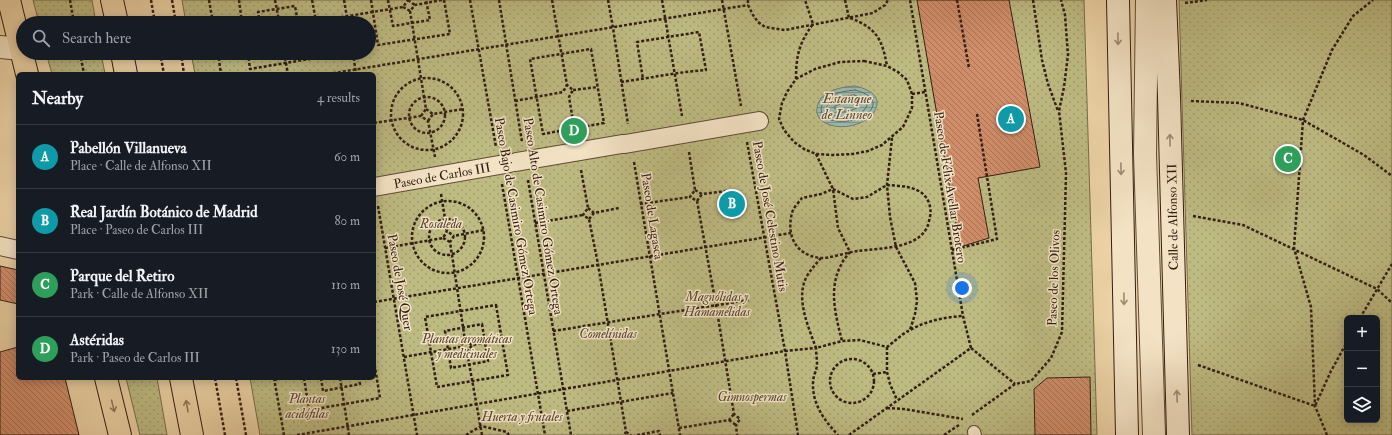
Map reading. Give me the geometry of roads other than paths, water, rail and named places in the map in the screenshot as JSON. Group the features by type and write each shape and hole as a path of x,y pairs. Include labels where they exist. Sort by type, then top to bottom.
{"highway":[{"path":"9,0 10,48 16,57"},
{"path":"112,0 115,16"},
{"path":"18,60 26,72"},
{"path":"123,60 126,72"},
{"path":"106,380 120,435"},
{"path":"181,380 192,435"}],"main road":[{"path":"1118,0 1127,435"},
{"name":"Calle de Alfonso XII","path":"1133,0 1145,154"},
{"name":"Calle de Alfonso XII","path":"1147,0 1145,154 1154,435"},
{"name":"Calle de Alfonso XII","path":"1174,2 1169,96 1178,435"}],"street":[{"name":"Paseo de Carlos III","path":"376,187 752,122"},
{"path":"0,246 16,250"}],"water":[{"name":"Estanque de Linneo","path":"855,86 869,91 876,98 877,106 869,117 857,124 841,127 827,124 819,118 817,110 818,103 821,98 831,91 843,87"}],"place":[{"name":"Pabellón Villanueva","path":"1011,119"},
{"name":"Astéridas","path":"574,131"},
{"name":"Parque del Retiro","path":"1288,159"},
{"name":"Real Jardín Botánico de Madrid","path":"732,204"}],"park label":[{"name":"Rosaleda","path":"441,223"},
{"name":"Magnólidas y Hamamélidas","path":"717,304"},
{"name":"Comelínidas","path":"608,333"},
{"name":"Plantas aromáticas y medicinales","path":"467,346"},
{"name":"Gimnospermas","path":"752,396"},
{"name":"Plantas acidófilas","path":"307,406"},
{"name":"Huerta y frutales","path":"522,416"}]}
